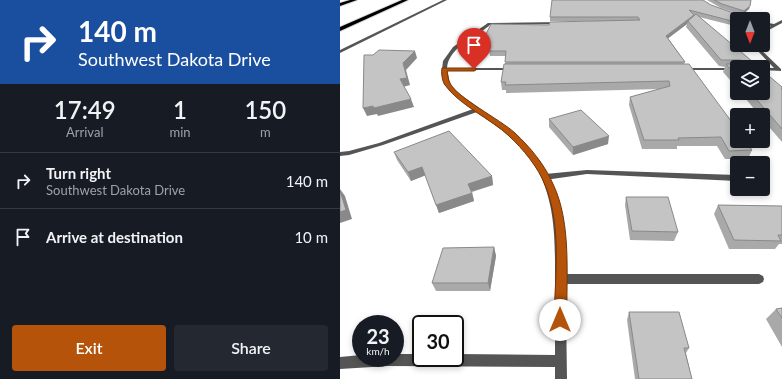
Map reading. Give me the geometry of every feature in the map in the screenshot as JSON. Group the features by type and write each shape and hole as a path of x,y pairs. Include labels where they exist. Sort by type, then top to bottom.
{"highway":[{"path":"340,6 355,0"},
{"path":"340,29 406,0"}],"street":[{"path":"340,52 445,0"},
{"path":"721,11 730,14"},
{"path":"770,28 782,22"},
{"path":"560,379 560,242 557,212 549,185 537,163 512,134 456,94 447,84 444,69 445,61 455,48 489,24 567,23"},
{"path":"770,24 774,25"},
{"path":"761,52 780,70"},
{"path":"444,69 516,69"},
{"path":"674,69 730,70"},
{"path":"340,154 381,144 478,109"},
{"path":"546,178 587,172 730,178"},
{"path":"560,279 759,279"},
{"path":"340,363 388,360 560,361"}],"building":[{"path":"552,0 703,0 711,5 731,12 730,20 689,10 694,15 666,36 685,62 505,62 506,51 489,51 491,46 480,46 491,24 549,25 550,22 640,20 638,17 550,17"},
{"path":"714,0 751,0 750,6 744,11"},
{"path":"696,14 730,43 730,52 741,52 751,60 721,60 688,21"},
{"path":"379,50 415,51 403,63 407,78 400,79 411,99 374,108 373,106 363,108 364,55 373,55"},
{"path":"504,64 689,64 730,120 730,148 750,148 752,150 729,151 721,137 678,138 679,140 644,140 630,97 670,86 669,81 505,85 506,82 501,82"},
{"path":"770,77 782,87 782,129 770,115 770,108 764,108 757,100 770,100"},
{"path":"581,110 609,136 573,147 549,119"},
{"path":"449,131 492,176 468,184 472,193 436,205 422,167 408,172 394,152"},
{"path":"340,191 346,210 340,212"},
{"path":"626,197 668,197 678,232 632,231"},
{"path":"718,205 782,206 782,235 778,235 781,241 734,240"},
{"path":"494,247 488,283 432,283 443,248"},
{"path":"782,308 782,318 776,309"},
{"path":"629,312 679,312 689,348 684,348 692,379 639,379"}],"route":[{"path":"474,69 444,69 447,84 456,94 512,134 537,163 549,185 557,212 560,242 560,320"}]}
